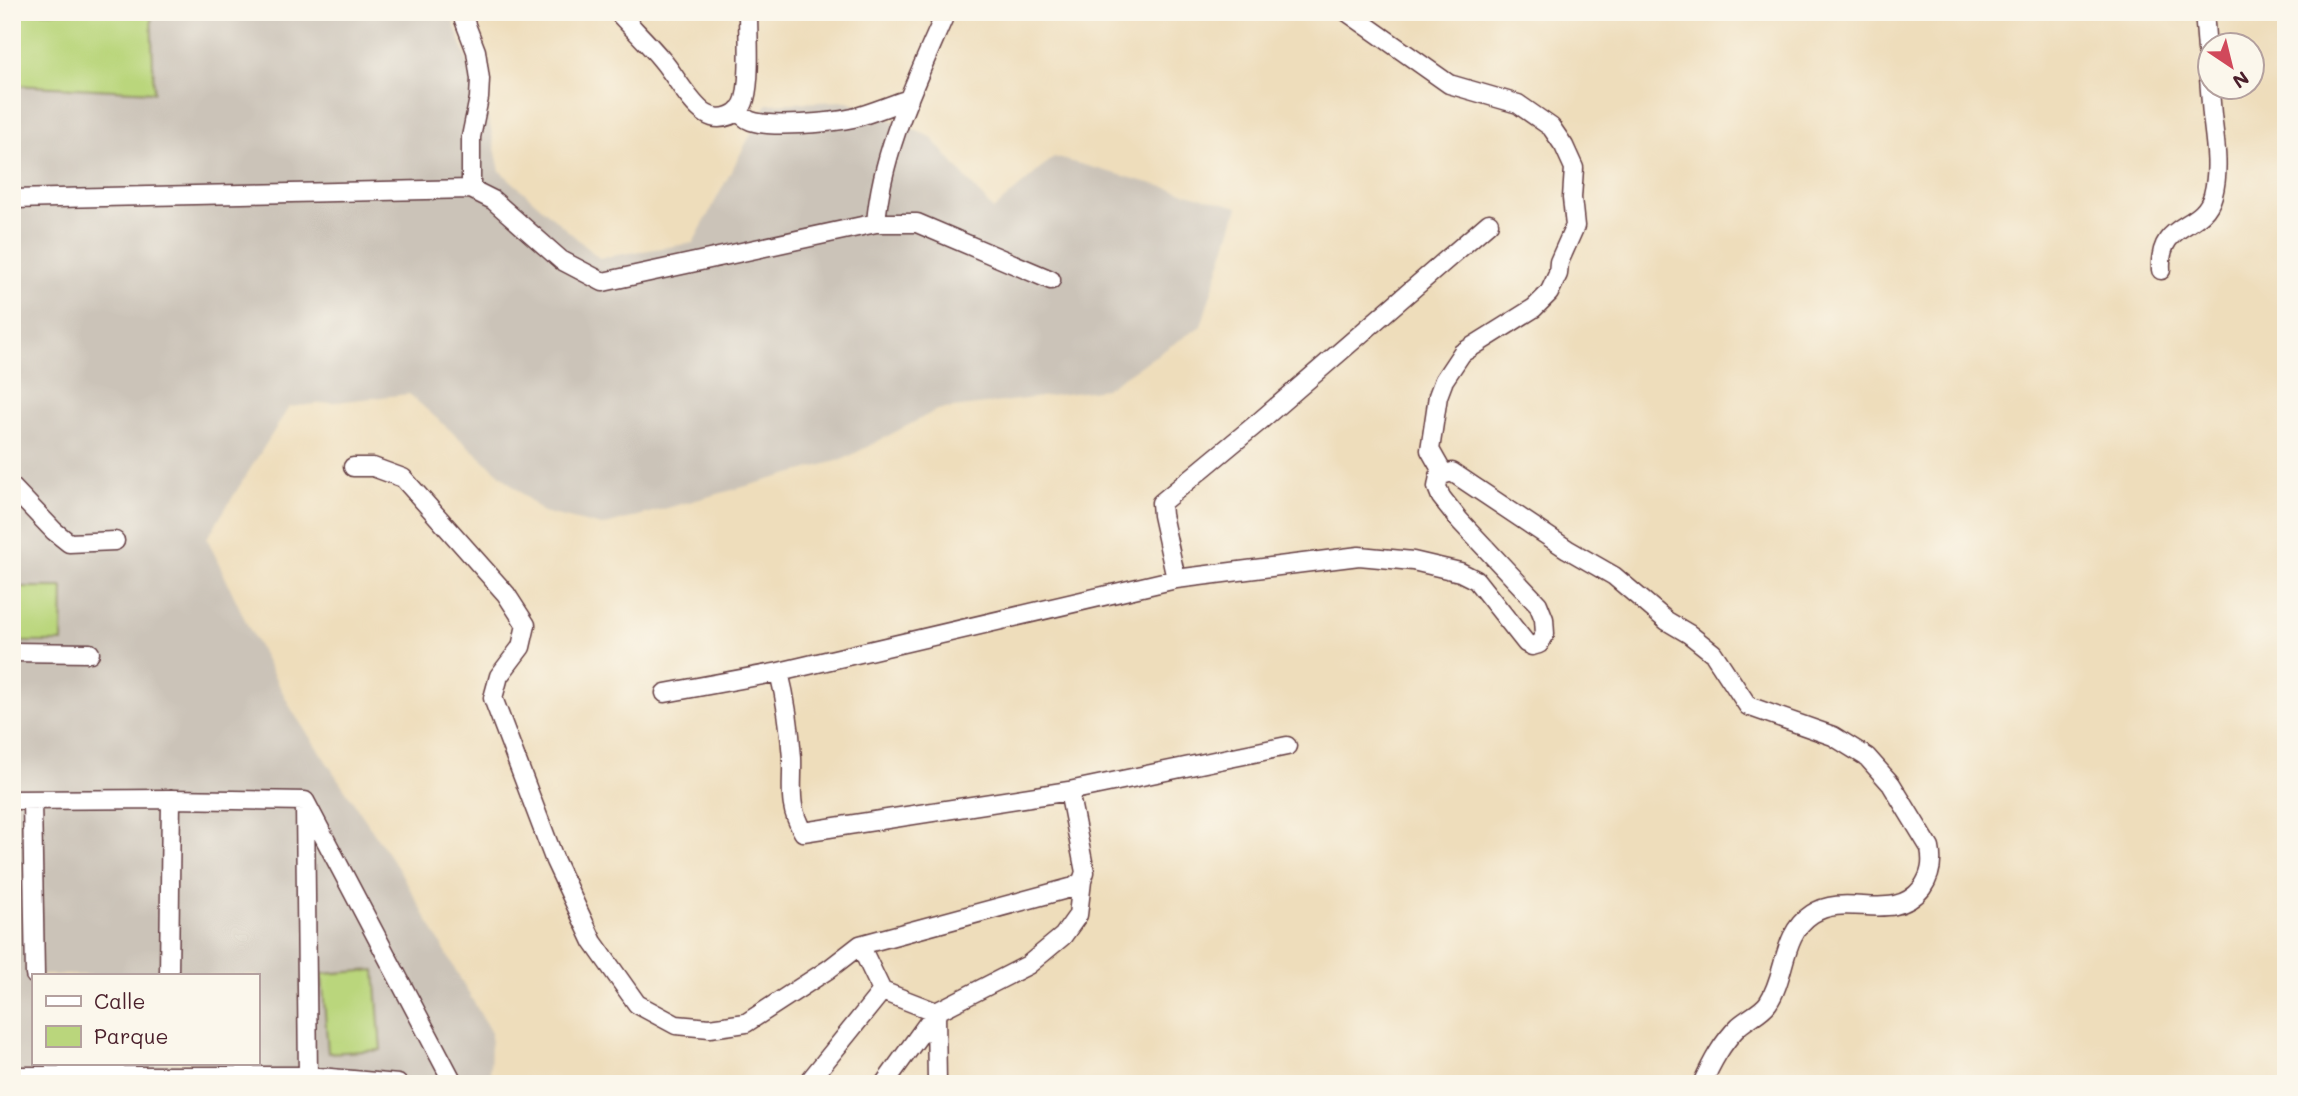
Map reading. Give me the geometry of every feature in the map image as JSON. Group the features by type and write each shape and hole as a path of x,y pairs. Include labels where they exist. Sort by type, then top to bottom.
{"street":[{"path":"461,12 472,37 480,79 480,99 471,137 471,190"},
{"path":"618,12 662,60 705,114 718,118 732,115 746,97 748,12"},
{"path":"876,223 892,140 946,12"},
{"path":"1347,12 1449,84 1518,104 1551,127 1574,168 1572,198 1575,226 1549,293 1534,308 1462,353 1444,380 1438,396 1430,450 1443,473"},
{"path":"2161,271 2162,253 2167,240 2198,217 2213,196 2217,169 2204,12"},
{"path":"738,110 743,116 770,124 824,121 852,118 909,99"},
{"path":"12,199 471,190 493,200 561,260 603,282 876,223 917,222 1051,280"},
{"path":"1176,579 1161,503 1271,412 1489,223"},
{"path":"353,467 373,467 403,478 506,594 526,625 522,647 499,676 493,698 555,861 593,942 637,1004 676,1025 710,1028 746,1023 829,969 860,945 1074,887 1082,881"},
{"path":"665,693 779,672 1176,579 1359,556 1413,561 1460,572 1476,580 1526,643 1532,646 1539,644 1546,627 1538,604 1460,521 1438,492 1437,481 1443,473 1452,472 1567,549 1614,576 1667,621 1689,634 1713,653 1748,706 1833,736 1867,757 1891,784 1930,848 1930,874 1909,901 1892,906 1831,906 1811,914 1804,921 1786,948 1782,969 1767,1005 1742,1024 1720,1047 1702,1084"},
{"path":"12,487 54,531 69,542 115,541"},
{"path":"12,652 90,653"},
{"path":"779,672 788,718 792,760 790,795 796,820 803,832 1069,791 1287,746"},
{"path":"884,1084 936,1012 1028,965 1063,936 1078,915 1085,872 1069,791"},
{"path":"169,974 171,799"},
{"path":"12,800 305,801"},
{"path":"32,800 35,974"},
{"path":"305,801 308,1076"},
{"path":"305,801 454,1084"},
{"path":"860,945 882,991 936,1012"},
{"path":"807,1084 882,991"},
{"path":"936,1012 937,1084"},
{"path":"12,1076 37,1069 168,1069 308,1076 398,1084"}],"shaded area":[{"path":"12,12 450,12 490,125 500,171 599,258 693,243 767,104 847,101 931,137 993,210 1054,157 1238,207 1201,326 1105,389 937,410 844,459 602,526 543,512 409,394 289,407 207,538 247,624 293,712 401,873 491,1033 490,1084 12,1084"}],"green space":[{"path":"12,12 151,12 154,92 12,85"},
{"path":"12,587 63,587 62,642 12,642"},
{"path":"375,970 381,1050 328,1053 322,974"}]}
